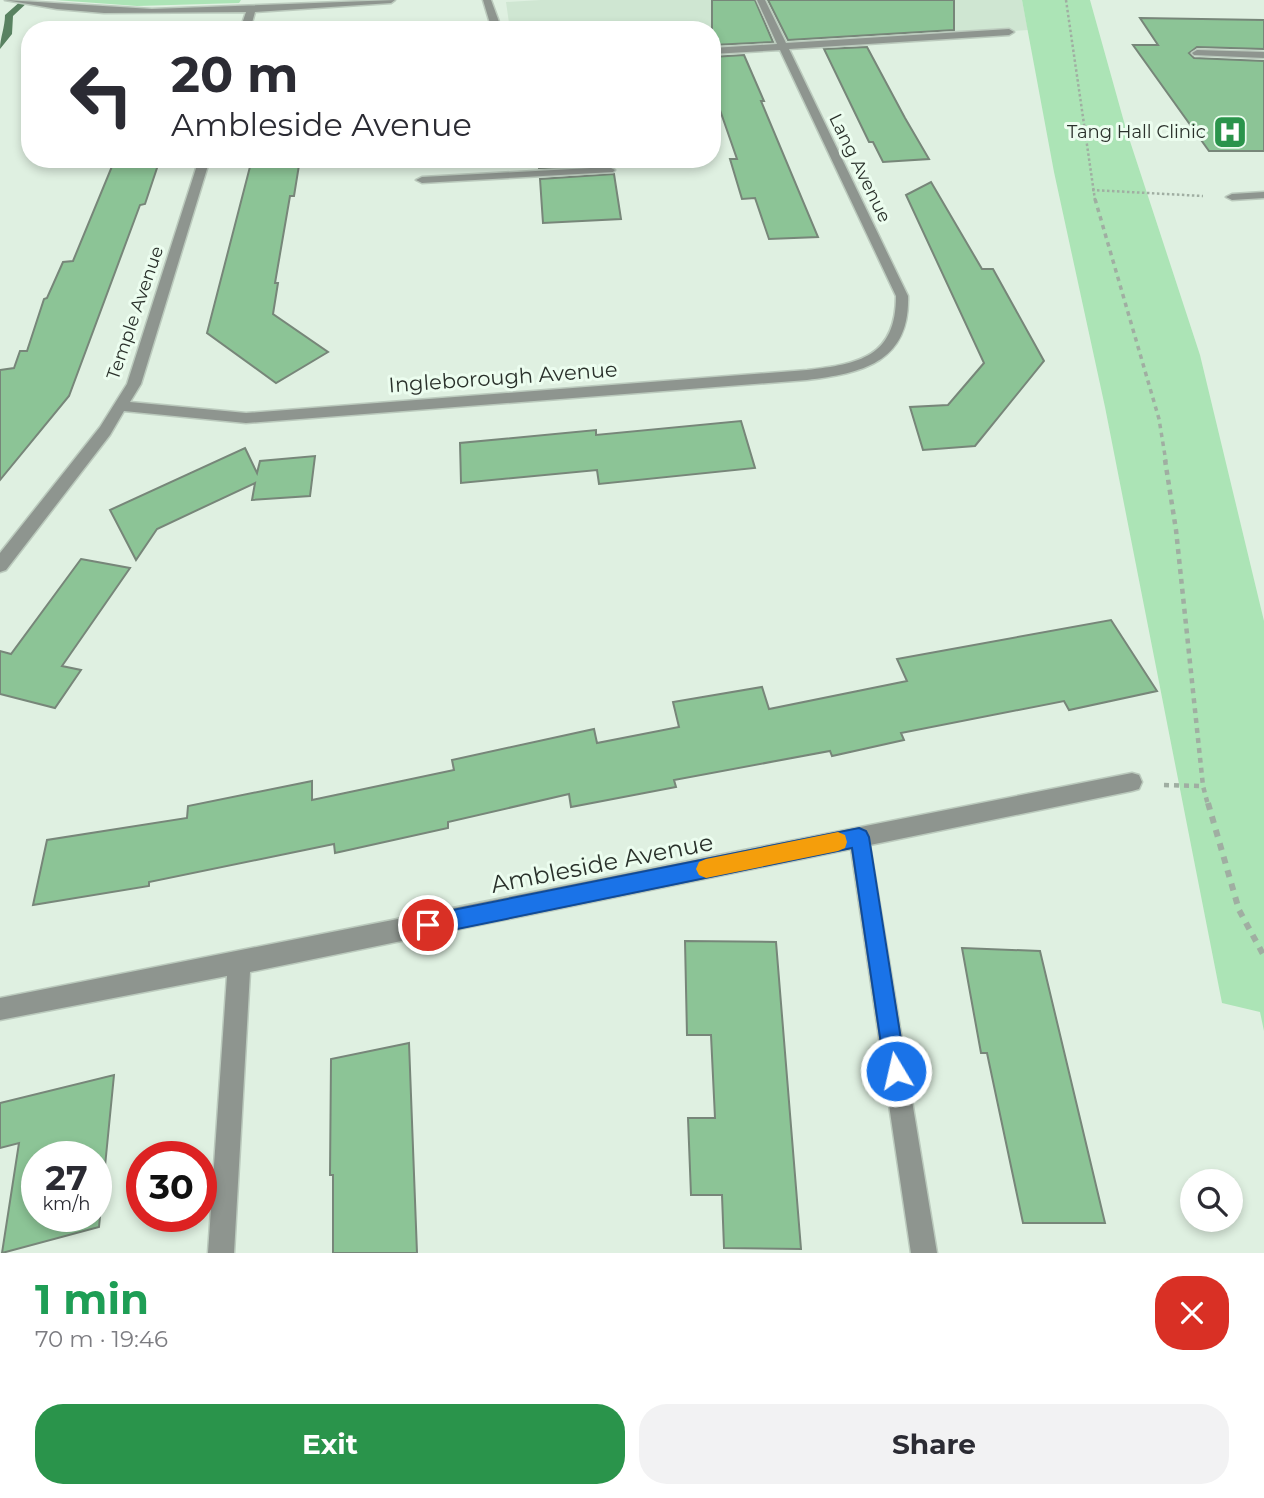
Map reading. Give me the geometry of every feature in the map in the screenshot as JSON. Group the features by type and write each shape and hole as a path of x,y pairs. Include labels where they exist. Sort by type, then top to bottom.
{"street":[{"path":"10,0 131,13 251,10 391,0"},
{"path":"487,0 494,21"},
{"name":"Lang Avenue","path":"761,0 902,296 905,314 898,336 884,351"},
{"path":"248,21 251,10"},
{"path":"721,50 1009,32"},
{"path":"1197,53 1264,55"},
{"name":"Temple Avenue","path":"0,565 105,431 134,384 202,168"},
{"path":"509,168 509,176"},
{"path":"422,180 609,170"},
{"path":"1232,197 1264,195"},
{"name":"Ingleborough Avenue","path":"121,406 215,416 287,415 842,372 865,363 884,351"},
{"name":"Ambleside Avenue","path":"0,1009 1132,782"},
{"path":"859,837 924,1253"},
{"path":"221,1253 239,963"}],"path":[{"path":"1066,0 1093,190 1159,419 1176,530 1203,786 1239,910 1264,956"},
{"path":"1093,190 1232,197"}],"shaded area":[{"path":"1022,0 1028,30 721,49 721,21 509,21 506,2"}],"green space":[{"path":"55,0 241,0 239,3 137,6"},
{"path":"1022,0 1090,0 1126,129 1200,355 1264,621 1264,1031 1260,1012 1222,1003 1105,407 1054,172"}],"building":[{"path":"712,0 755,0 773,42 721,45 721,21 712,21"},
{"path":"768,0 954,0 954,30 788,40"},
{"path":"1140,18 1264,20 1264,49 1197,47 1189,53 1194,58 1264,61 1264,151 1209,151 1133,45 1158,45"},
{"path":"867,47 929,159 883,162 873,142 869,142 824,49"},
{"path":"744,55 818,237 769,239 755,198 742,199 730,159 737,159 721,113 721,56"},
{"path":"111,168 157,168 145,204 140,205 69,396 0,480 0,370 14,368 20,351 27,351 44,299 47,298 63,262 73,261"},
{"path":"250,168 299,168 294,196 290,196 275,283 278,283 273,314 328,352 276,383 207,333"},
{"path":"614,174 621,219 543,223 540,179"},
{"path":"931,182 982,269 993,269 1044,361 975,446 923,450 910,407 948,405 984,363 906,195"},
{"path":"741,421 755,468 599,484 597,470 461,483 460,443 596,430 596,435"},
{"path":"245,448 257,473 260,461 315,456 310,496 252,500 255,483 157,529 136,560 110,510"},
{"path":"81,559 130,568 62,666 81,670 55,708 0,694 0,651 11,654"},
{"path":"1111,620 1157,691 1069,710 1064,701 901,733 904,740 832,756 830,751 674,780 676,787 571,807 569,794 448,822 448,828 335,853 334,844 149,882 149,886 33,905 47,840 187,818 188,806 312,781 312,800 454,770 452,760 594,729 597,743 679,727 673,702 762,687 769,709 907,681 897,659"},
{"path":"685,941 776,942 801,1249 724,1248 722,1195 691,1195 688,1118 715,1118 711,1035 687,1035"},
{"path":"962,948 1040,951 1105,1223 1023,1223 987,1053 981,1053"},
{"path":"409,1043 417,1253 333,1253 333,1175 330,1175 331,1059"},
{"path":"114,1075 107,1141 21,1141 21,1232 80,1232 2,1253 19,1143 0,1148 0,1103"}],"waterway":[{"path":"0,47 8,34 9,15 26,0"}],"slow traffic":[{"path":"706,869 838,842"}],"place":[{"name":"Tang Hall Clinic","path":"1230,132"}],"route":[{"path":"428,925 859,837 896,1071"}]}
